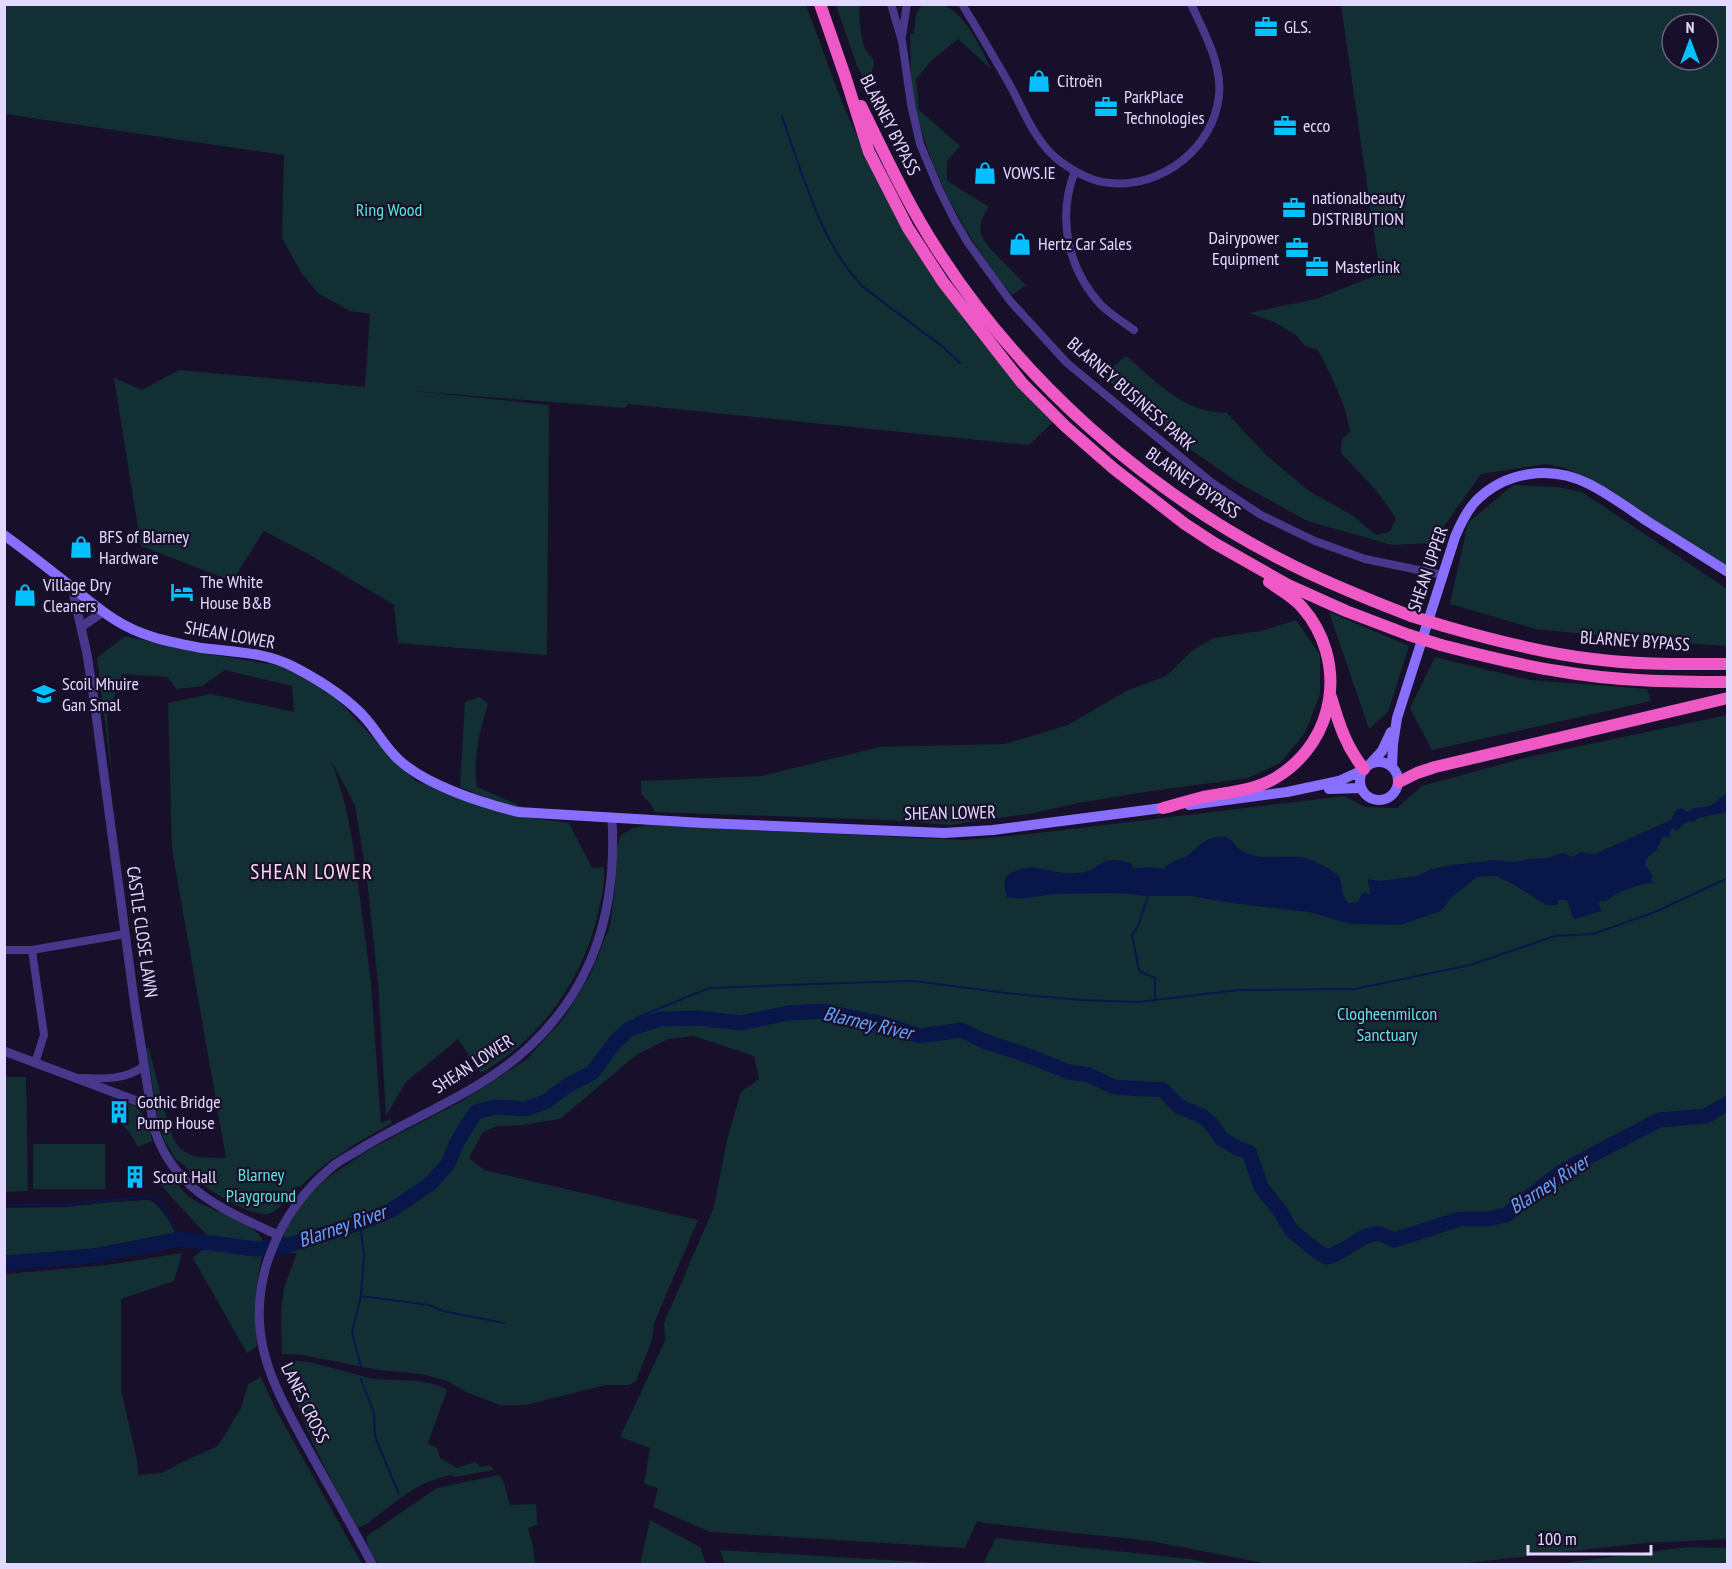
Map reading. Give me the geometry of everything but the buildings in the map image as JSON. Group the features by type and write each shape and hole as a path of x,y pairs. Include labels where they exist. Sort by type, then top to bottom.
{"highway":[{"path":"820,4 845,76"},
{"name":"BLARNEY BYPASS","path":"845,76 869,152 908,228 943,282 1022,383 1065,426 1113,468 1185,524 1288,585 1346,611 1441,645 1559,672 1666,682 1728,682"},
{"name":"BLARNEY BYPASS","path":"845,76 921,223 960,284 1034,373 1077,417 1121,455 1183,501 1232,533 1282,561 1411,616 1444,626 1500,641 1592,659 1701,664 1728,662"},
{"path":"1163,808 1202,797 1238,792 1275,779 1298,761 1318,735 1327,712 1330,694 1329,657 1311,619 1300,606 1283,591 1185,524"},
{"path":"1330,694 1353,755 1365,768"},
{"path":"1399,782 1435,767 1728,698"}],"main road":[{"name":"SHEAN UPPER","path":"1365,768 1382,751 1397,718 1455,537 1474,503 1496,485 1518,476 1540,472 1565,475 1589,484 1728,572"},
{"name":"SHEAN LOWER","path":"4,535 128,629 154,638 201,648 245,652 281,661 294,667 334,691 361,713 398,759 409,768 457,792 492,806 518,812 612,819 910,832 968,832 1287,792 1361,788"},
{"name":"SHEAN UPPER","path":"1392,767 1397,718"},
{"path":"1380,762 1396,771 1399,782 1391,797 1380,801 1370,798 1361,788 1360,779 1365,768 1380,762"},
{"name":"SHEAN LOWER","path":"1287,792 1339,781 1365,768"}],"street":[{"name":"BLARNEY BUSINESS PARK","path":"891,4 902,41 911,104 921,144 939,189 968,243 1011,302 1067,363 1212,482 1262,515 1315,540 1365,559 1443,575"},
{"path":"902,41 907,4"},
{"path":"962,4 1045,147 1059,161 1075,171 1098,181 1110,183 1145,180 1158,176 1181,162 1200,142 1212,120 1219,94 1216,60 1191,4"},
{"path":"1075,171 1067,195 1066,209 1066,231 1071,252 1080,273 1096,299 1134,330"},
{"name":"CASTLE CLOSE LAWN","path":"79,593 74,597 94,700 154,1128 159,1142 181,1178 205,1197 261,1227 276,1239"},
{"path":"81,627 103,612"},
{"name":"SHEAN LOWER","path":"276,1239 286,1220 315,1183 334,1165 465,1092 505,1067 547,1029 577,988 596,949 608,910 612,819"},
{"path":"4,950 32,950 125,934"},
{"path":"32,950 44,1035 35,1062"},
{"path":"4,1051 150,1106"},
{"path":"74,1077 100,1079 121,1077 136,1072 144,1066"},
{"path":"261,1227 280,1226 286,1220"},
{"name":"LANES CROSS","path":"276,1239 267,1261 262,1288 260,1318 267,1363 283,1402 372,1564"}],"green space":[{"name":"Ring Wood","path":"4,5 806,5 843,105 876,176 939,286 1022,391 1053,422 1029,445 628,404 625,408 414,391 549,405 547,655 398,643 394,605 312,556 264,531 232,581 141,546 114,378 142,390 179,370 365,387 370,314 350,311 318,293 302,274 282,238 284,155 5,114"},
{"path":"836,5 860,5 863,43 874,62 872,71 865,81 857,66"},
{"path":"922,5 941,5 958,14 965,22 992,70 958,39 930,62 916,79 919,110 960,146 947,161 947,181 989,207 981,222 983,239 1026,285 1012,295 964,226 927,149 913,94 911,72 910,34 914,34 916,14"},
{"path":"1341,5 1727,5 1727,565 1681,538 1611,490 1565,468 1546,464 1481,474 1432,543 1392,545 1307,521 1237,482 1177,440 1102,375 1126,356 1160,386 1184,402 1211,411 1227,413 1266,455 1309,491 1352,515 1376,535 1390,532 1396,518 1376,490 1341,453 1342,439 1350,432 1348,421 1337,390 1318,350 1305,346 1296,335 1274,322 1249,313 1316,299 1380,274"},
{"path":"1513,485 1558,487 1582,492 1727,589 1727,646 1536,629 1450,604 1468,523"},
{"path":"1329,612 1409,646 1388,712 1369,729"},
{"path":"1296,620 1320,655 1320,694 1305,733 1280,763 1248,778 1152,791 1034,813 950,825 889,820 655,812 641,794 641,781 762,776 879,747 1005,744 1068,725 1126,691 1166,676 1192,651 1213,638 1261,631"},
{"name":"Blarney Playground","path":"125,636 196,652 282,666 333,695 416,781 510,815 569,823 592,868 604,867 604,885 598,913 582,961 570,984 540,1025 503,1059 481,1073 458,1039 406,1082 386,1116 378,983 367,879 355,805 332,762 346,807 353,845 371,983 381,1123 390,1119 392,1123 333,1159 300,1187 297,1186 282,1205 271,1213 254,1212 232,1203 202,1184 176,1160 163,1138 146,1047 149,1049 170,1131 180,1148 199,1157 226,1158 172,849 168,703 211,694 294,712 292,686 225,670 202,686 177,689 167,677 122,674 107,717 112,777 97,658"},
{"path":"1435,657 1529,680 1647,689 1651,701 1432,750 1410,708"},
{"path":"479,697 488,704 476,756 477,787 527,809 511,808 460,787 465,702"},
{"name":"Clogheenmilcon Sanctuary","path":"1727,715 1727,1539 1645,1543 1458,1564 1269,1564 1150,1541 977,1521 965,1548 710,1532 653,1507 658,1488 644,1484 650,1448 620,1437 665,1341 664,1323 714,1207 727,1140 741,1092 759,1079 754,1056 694,1036 668,1039 636,1055 560,1119 497,1126 483,1132 469,1158 484,1170 698,1220 654,1323 652,1340 636,1381 629,1385 605,1385 525,1405 500,1405 466,1392 447,1381 422,1374 379,1370 302,1355 282,1354 281,1312 284,1288 297,1253 287,1253 284,1233 302,1204 324,1180 372,1148 462,1101 527,1059 563,1019 590,975 610,926 615,889 616,852 621,835 633,828 648,825 964,840 1344,796 1365,807 1397,808 1422,786 1524,758"},
{"path":"5,1077 26,1077 28,1191 5,1192"},
{"path":"109,1098 127,1102 140,1111 148,1124 152,1141 138,1147 118,1119 125,1114"},
{"path":"33,1144 105,1144 105,1189 33,1189"},
{"path":"170,1177 191,1198 247,1225 262,1239 264,1248 256,1297 257,1346 247,1353 193,1258 212,1241 158,1182"},
{"path":"149,1200 166,1216 175,1237 72,1254 40,1256 5,1262 5,1208 65,1207"},
{"path":"182,1253 174,1281 121,1299 121,1390 137,1460 138,1475 162,1473 218,1446 241,1408 248,1384 261,1377 276,1410 362,1564 5,1564 5,1274 107,1265"},
{"path":"299,1361 373,1379 417,1381 438,1385 447,1390 428,1443 437,1448 440,1458 457,1468 475,1462 481,1467 490,1465 494,1470 440,1477 406,1494 365,1525 357,1526 324,1466 298,1405 285,1362"},
{"path":"499,1475 503,1480 510,1505 536,1504 537,1525 528,1528 535,1564 378,1564 369,1547 367,1536 437,1488"},
{"path":"650,1520 700,1547 706,1564 640,1564"},
{"path":"996,1538 1190,1559 1215,1564 983,1564"},
{"path":"1688,1547 1727,1548 1727,1564 1556,1564"},
{"path":"720,1550 953,1564 725,1564"}],"shaded area":[{"path":"1727,794 1727,812 1698,818 1694,822 1686,822 1677,831 1672,828 1670,837 1663,837 1645,865 1653,876 1651,880 1654,883 1635,887 1606,901 1600,901 1601,911 1576,919 1573,918 1567,900 1558,900 1558,905 1546,905 1496,876 1477,877 1451,898 1441,911 1400,925 1351,924 1309,912 1191,896 1117,893 1053,894 1021,899 1007,897 1004,885 1006,876 1033,867 1078,873 1086,872 1106,861 1120,860 1131,863 1133,868 1164,869 1211,838 1223,837 1251,855 1299,857 1321,864 1340,877 1343,894 1348,903 1358,902 1365,892 1370,895 1368,879 1380,881 1417,876 1429,870 1452,865 1495,860 1521,861 1547,858 1563,853 1573,857 1580,852 1595,854 1671,820 1675,811 1681,808 1687,812 1708,806"}],"waterway":[{"path":"782,117 814,207 835,250 848,269 863,287 943,347 960,363"},
{"path":"629,1029 636,1018 709,988 914,981 1080,1000 1138,1002 1239,990 1355,989 1470,965 1555,936 1593,934 1655,912 1728,878"},
{"path":"1148,896 1138,926 1132,935 1139,971 1155,978 1155,1000"},
{"name":"Blarney River","path":"4,1263 92,1256 181,1239 255,1249 286,1246 360,1223 390,1211 430,1184 448,1164 457,1142 476,1112 495,1107 526,1109 547,1101 568,1085 592,1073 616,1041 629,1029 660,1019 698,1018 740,1023 789,1013 824,1011 884,1024 920,1036 961,1030 984,1041 1069,1072 1089,1075 1114,1087 1163,1090 1180,1107 1202,1116 1222,1139 1249,1152 1261,1187 1280,1211 1291,1230 1326,1257 1373,1234 1380,1234 1394,1240 1460,1219 1488,1219 1506,1215 1561,1172 1659,1120 1706,1116 1728,1103"},
{"path":"4,1205 66,1204 156,1196 181,1239"},
{"path":"360,1223 364,1255 361,1296 352,1332 361,1367"},
{"path":"361,1296 429,1305 443,1311 504,1323"},
{"path":"361,1379 374,1413 375,1437 399,1494"}],"place":[{"name":"GLS.","path":"1266,27"},
{"name":"Citroën","path":"1039,81"},
{"name":"ParkPlace Technologies","path":"1106,107"},
{"name":"ecco","path":"1285,126"},
{"name":"VOWS.IE","path":"985,173"},
{"name":"nationalbeauty DISTRIBUTION","path":"1294,208"},
{"name":"Hertz Car Sales","path":"1020,244"},
{"name":"Dairypower Equipment","path":"1297,248"},
{"name":"Masterlink","path":"1317,267"},
{"name":"BFS of Blarney Hardware","path":"81,547"},
{"name":"The White House B&B","path":"182,592"},
{"name":"Village Dry Cleaners","path":"25,595"},
{"name":"Scoil Mhuire Gan Smal","path":"44,694"},
{"name":"Gothic Bridge Pump House","path":"119,1112"},
{"name":"Scout Hall","path":"135,1177"}],"district":[{"name":"SHEAN LOWER","path":"312,872"}]}
